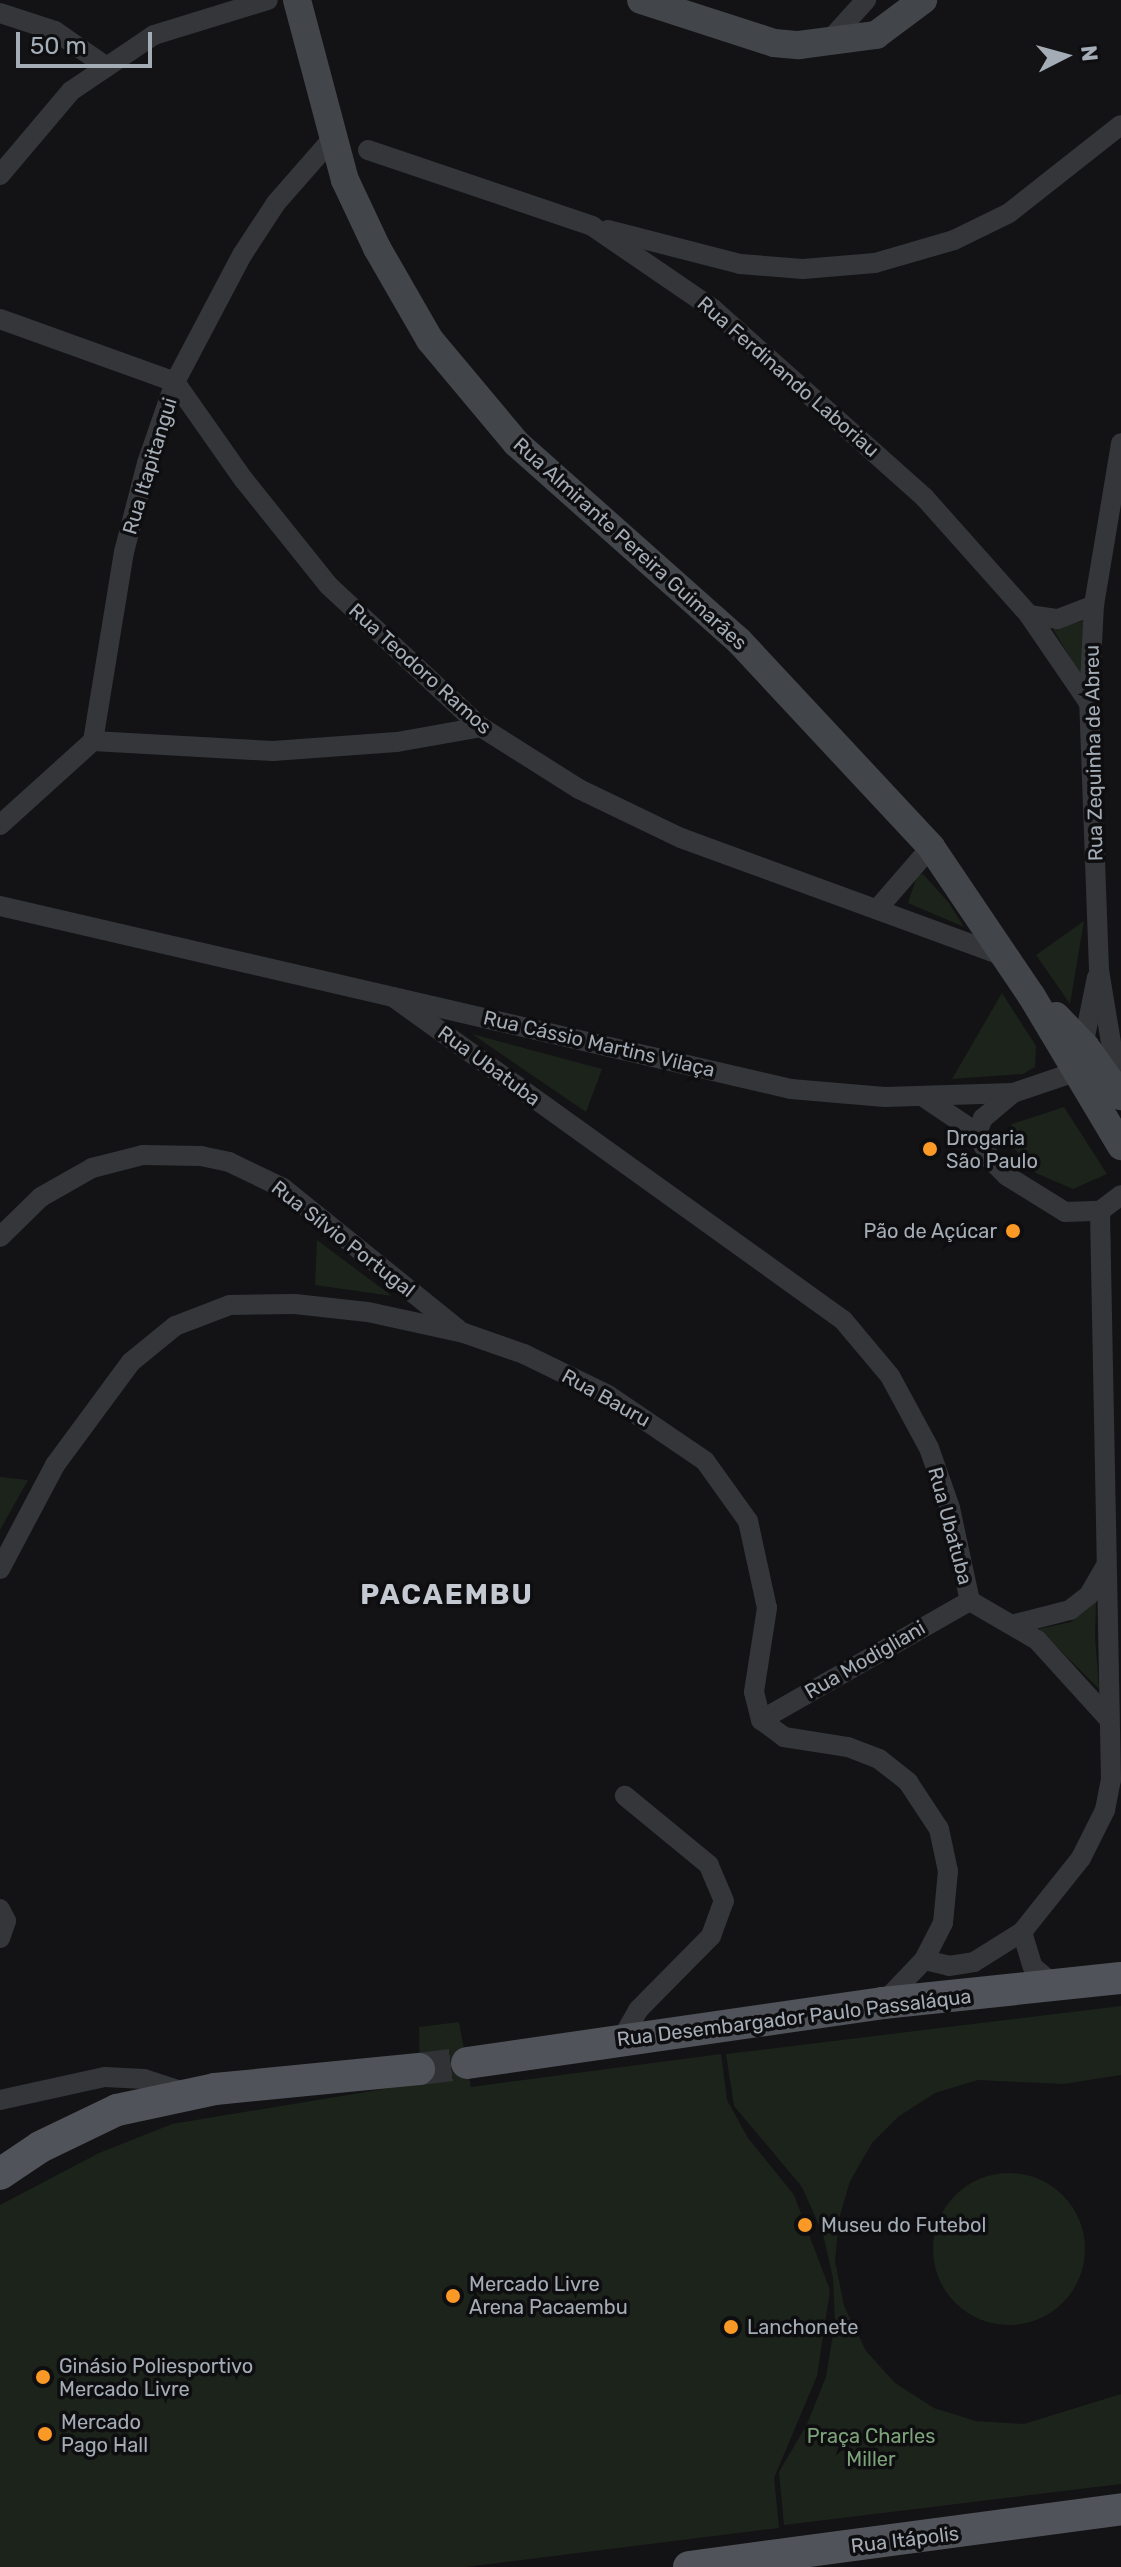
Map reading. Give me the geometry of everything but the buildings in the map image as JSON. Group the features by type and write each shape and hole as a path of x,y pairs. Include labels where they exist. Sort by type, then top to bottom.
{"main road":[{"name":"Rua Almirante Pereira Guimarães","path":"297,0 332,139 377,248 430,340 506,432 558,484 739,641 931,847 1031,995 1082,1058"},
{"path":"641,0 774,43 828,42 876,35 923,0"},
{"path":"1082,1058 1120,1094"},
{"path":"1082,1058 1121,1146"},
{"name":"Rua Desembargador Paulo Passaláqua","path":"467,2063 897,2002 1121,1978"},
{"path":"0,2174 40,2147 117,2110 191,2094 419,2069"},
{"name":"Rua Itápolis","path":"689,2567 1121,2509"}],"street":[{"path":"0,175 71,91 154,35 268,0"},
{"path":"828,42 866,0"},
{"path":"0,13 55,31 107,67"},
{"path":"592,226 740,264 803,269 875,263 954,240 1009,213 1121,125"},
{"name":"Rua Itapitangui","path":"93,741 124,552 147,463 175,382 242,255 276,203 332,139"},
{"name":"Rua Ferdinando Laboriau","path":"368,150 592,226 713,309 924,497 1029,615 1089,703"},
{"path":"0,319 175,382"},
{"name":"Rua Teodoro Ramos","path":"175,382 244,480 328,585 481,727 625,813 757,870 879,907 1004,956"},
{"name":"Rua Zequinha de Abreu","path":"1120,1094 1099,970 1089,703 1094,605 1121,443"},
{"path":"1029,615 1058,619 1094,605"},
{"path":"0,825 93,741 273,751 397,742 481,727"},
{"path":"879,907 931,847"},
{"name":"Rua Cássio Martins Vilaça","path":"0,906 791,1089 838,1096 1013,1093"},
{"name":"Rua Zequinha de Abreu","path":"1082,1058 1099,970"},
{"name":"Rua Ubatuba","path":"393,997 843,1320 890,1376 929,1448 950,1508 970,1601 1015,1624 1059,1661 1108,1718"},
{"path":"977,1133 983,1118 1013,1093 1082,1058"},
{"path":"921,1096 977,1133 991,1160 1038,1200 1065,1212 1100,1211 1121,1195"},
{"name":"Rua Sílvio Portugal","path":"0,1237 41,1197 92,1168 143,1155 201,1156 229,1162 283,1188 464,1333"},
{"path":"924,1960 949,1966 974,1962 1022,1932 1081,1858 1105,1810 1111,1780 1100,1211"},
{"name":"Rua Bauru","path":"0,1569 86,1419 131,1362 175,1326 230,1305 274,1303 368,1312 464,1333 524,1354 608,1395 705,1461 729,1488 748,1521 765,1582 766,1620 754,1692 761,1720"},
{"path":"1015,1624 1070,1610 1089,1595 1108,1561"},
{"name":"Rua Modigliani","path":"761,1720 970,1601"},
{"path":"761,1720 784,1737 848,1747 879,1759 924,1801 946,1848 948,1871 943,1923 897,2002"},
{"path":"621,2040 646,2002 711,1936 724,1901 716,1874 704,1859 625,1796"},
{"path":"1022,1932 1033,1967 1056,1986"},
{"path":"897,2002 924,1960"},
{"path":"0,2100 105,2077 144,2079 191,2094"}],"green space":[{"path":"1083,621 1083,679 1053,629"},
{"path":"923,874 949,903 964,927 908,903 917,876"},
{"path":"1084,921 1070,1004 1036,955"},
{"path":"1002,993 1036,1046 1035,1067 1023,1074 952,1079"},
{"path":"472,1034 602,1069 586,1112"},
{"path":"1064,1107 1107,1174 1073,1189 1036,1173 1007,1140 1012,1124"},
{"path":"317,1240 392,1296 315,1285"},
{"path":"0,1477 28,1480 0,1530"},
{"path":"1096,1602 1099,1689 1039,1629 1071,1622"},
{"name":"Praça Charles Miller","path":"1121,2006 1121,2075 1063,2084 978,2080 935,2093 898,2117 872,2143 850,2181 839,2219 835,2261 844,2306 866,2351 895,2383 934,2408 976,2421 1024,2424 1121,2394 1121,2484 784,2525 779,2472 807,2424 826,2377 835,2322 833,2278 823,2234 802,2187 734,2106 726,2054"},
{"name":"Mercado Livre Arena Pacaembu","path":"459,2022 471,2087 721,2054 727,2100 748,2138 794,2195 830,2290 817,2376 774,2478 779,2528 465,2567 0,2567 0,2205 99,2153 172,2124 420,2083 419,2027"},
{"path":"1009,2173 1038,2179 1063,2195 1079,2220 1085,2249 1079,2278 1063,2303 1038,2319 1009,2325 980,2319 955,2303 939,2278 933,2249 939,2220 955,2195 980,2179"}],"tunnel":[{"path":"419,2069 467,2063"}],"place":[{"name":"Drogaria São Paulo","path":"930,1149"},
{"name":"Pão de Açúcar","path":"1013,1231"},
{"name":"Museu do Futebol","path":"805,2225"},
{"name":"Mercado Livre Arena Pacaembu","path":"453,2296"},
{"name":"Lanchonete","path":"731,2327"},
{"name":"Ginásio Poliesportivo Mercado Livre","path":"43,2377"},
{"name":"Mercado Pago Hall","path":"45,2434"}],"district":[{"name":"PACAEMBU","path":"447,1595"}]}
